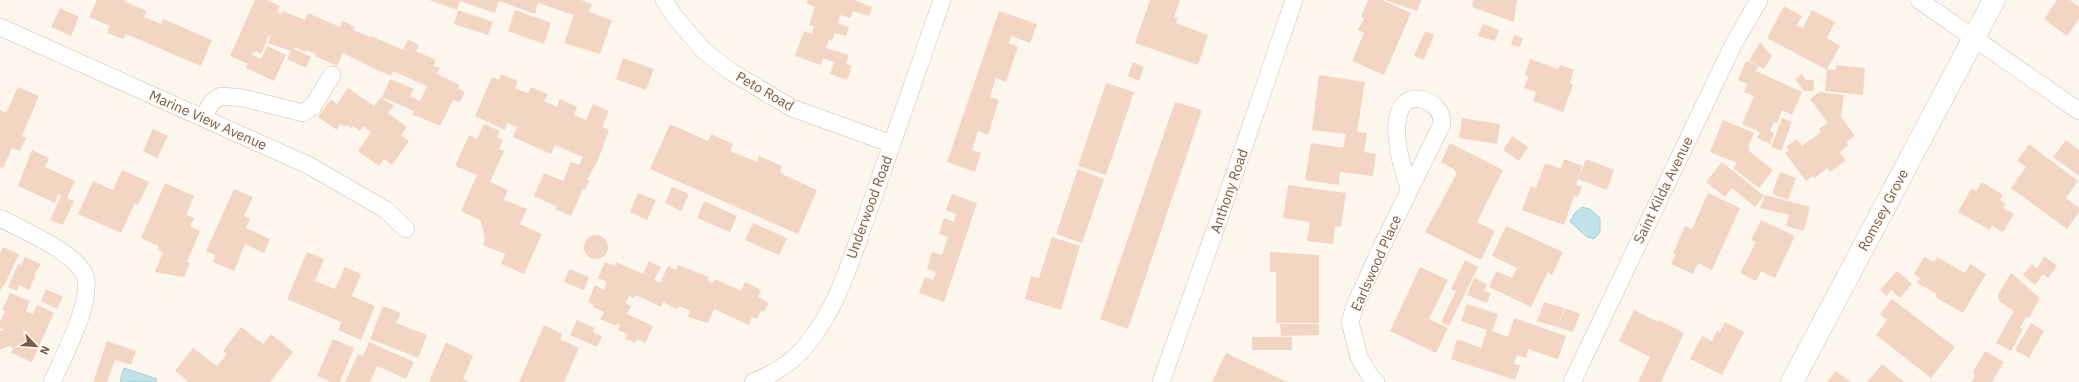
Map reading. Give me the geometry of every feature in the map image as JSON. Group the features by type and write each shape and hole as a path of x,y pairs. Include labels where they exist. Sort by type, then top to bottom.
{"street":[{"name":"Peto Road","path":"664,0 674,16 703,50 731,72 792,108 892,144"},
{"name":"Underwood Road","path":"753,382 768,376 789,363 809,343 832,308 892,144 942,0"},
{"name":"Anthony Road","path":"1161,382 1294,0"},
{"name":"Saint Kilda Avenue","path":"1572,382 1733,45 1759,0"},
{"path":"1919,0 2079,111"},
{"name":"Romsey Grove","path":"1792,382 1994,0"},
{"name":"Marine View Avenue","path":"0,27 310,166 386,210 406,229"},
{"path":"203,117 212,102 221,96 243,98 303,113 313,106 332,75"},
{"name":"Earlswood Place","path":"1376,382 1370,376 1359,357 1350,322 1355,304 1409,188 1442,124 1442,118 1438,109 1434,105 1422,99 1415,98 1407,102 1398,113 1398,140 1402,169 1409,188"},
{"path":"0,218 73,259 84,271 86,300 83,312 52,382"}],"water":[{"path":"1582,207 1590,209 1600,218 1600,232 1594,239 1587,237 1570,222 1575,213"},
{"path":"124,368 157,379 156,382 120,381"}],"building":[{"path":"97,0 125,0 125,2 147,11 144,17 161,24 163,19 212,40 201,66 126,34 123,39 107,33 110,26 89,17"},
{"path":"255,0 267,0 280,6 277,12 281,14 283,11 305,20 308,13 340,27 343,21 355,27 353,30 403,50 408,39 419,45 416,51 436,60 434,66 440,68 437,74 460,85 458,88 465,92 460,102 453,100 440,126 412,115 414,111 382,97 390,79 414,89 410,96 420,101 427,86 393,71 391,76 343,53 337,66 315,56 316,54 307,50 306,52 295,47 294,49 311,57 306,68 287,59 291,51 268,43 271,36 269,35 261,54 254,51 252,55 261,59 267,46 286,55 274,81 246,68 248,64 230,56"},
{"path":"429,0 581,0 592,4 589,12 612,20 600,54 564,43 574,15 538,3 535,14 499,1 495,13 460,1 457,10"},
{"path":"808,0 854,0 872,7 869,16 853,11 850,18 840,15 838,23 849,27 846,36 835,33 832,41 829,40 826,48 849,55 846,64 852,66 847,80 830,74 834,62 823,58 821,65 795,56 804,31 812,34 814,26 809,25 815,7 806,3"},
{"path":"1150,0 1180,0 1174,17 1178,18 1176,23 1208,35 1198,65 1135,43"},
{"path":"1368,0 1382,0 1411,13 1384,75 1352,61 1364,33 1358,30 1364,18 1361,17"},
{"path":"1385,0 1421,0 1417,11"},
{"path":"1473,0 1517,0 1514,22 1472,7"},
{"path":"2057,0 2070,0 2079,7 2079,19 2067,36 2044,19"},
{"path":"1784,6 1802,16 1797,25 1803,28 1812,10 1835,22 1827,38 1840,46 1827,69 1836,70 1836,65 1865,68 1863,95 1825,91 1827,70 1767,38"},
{"path":"60,8 79,17 71,36 51,27"},
{"path":"458,10 493,22 488,35 454,24"},
{"path":"515,10 551,23 544,44 508,31"},
{"path":"999,11 1037,24 1030,43 1011,36 1009,43 1018,47 1006,82 996,78 990,97 999,100 988,135 978,131 972,150 981,153 975,172 947,162"},
{"path":"1483,24 1499,30 1495,41 1478,36"},
{"path":"1425,31 1434,35 1424,60 1414,56"},
{"path":"1514,35 1523,38 1520,47 1511,45"},
{"path":"1760,42 1772,56 1764,69 1749,61"},
{"path":"623,58 654,69 646,90 616,79"},
{"path":"1530,59 1558,69 1560,65 1574,70 1570,83 1573,85 1563,112 1533,101 1536,92 1524,88 1529,76 1525,75"},
{"path":"1746,61 1758,66 1756,71 1802,92 1792,115 1782,110 1777,123 1774,122 1770,131 1774,133 1770,144 1757,138 1760,132 1742,124 1754,96 1744,92 1747,84 1738,80"},
{"path":"1133,62 1144,67 1139,81 1128,76"},
{"path":"501,74 518,81 515,88 522,91 528,93 531,87 548,94 544,101 557,107 560,99 577,107 574,115 586,120 593,104 609,111 602,127 609,130 598,160 587,180 589,181 585,190 583,189 571,216 555,209 557,207 534,196 544,173 563,181 571,162 579,165 583,157 555,145 551,154 513,137 517,127 507,123 505,130 475,116 492,77 499,80"},
{"path":"1802,74 1806,80 1814,80 1813,91 1804,91 1795,79"},
{"path":"1319,75 1365,82 1357,132 1367,133 1364,152 1376,154 1373,176 1340,172 1339,185 1305,180 1311,143 1343,148 1346,134 1312,130"},
{"path":"1106,83 1134,92 1106,175 1078,166"},
{"path":"18,87 39,96 22,136 26,138 20,151 12,148 3,168 0,167 0,110 6,113"},
{"path":"348,88 374,106 381,97 394,106 388,113 407,127 401,135 409,141 392,165 384,159 379,166 358,151 371,132 363,126 360,131 353,126 351,128 346,125 344,127 340,124 337,130 318,117 331,99 337,104"},
{"path":"1819,92 1844,95 1841,117 1855,136 1846,142 1849,145 1840,152 1846,160 1830,172 1827,168 1815,178 1813,176 1806,181 1785,153 1789,150 1786,147 1797,139 1802,146 1821,132 1819,129 1828,123 1810,99"},
{"path":"1175,102 1202,110 1128,329 1100,319"},
{"path":"1462,118 1500,124 1497,144 1459,138"},
{"path":"1782,118 1792,122 1781,151 1771,147"},
{"path":"1723,120 1754,133 1748,147 1750,148 1749,151 1773,170 1759,188 1733,168 1737,163 1710,152"},
{"path":"484,124 500,131 497,137 503,140 499,149 504,151 490,182 508,190 504,200 527,209 520,224 542,234 524,274 501,264 505,254 483,245 485,240 481,221 461,211 477,175 455,166 469,135 477,139"},
{"path":"670,124 708,141 711,134 733,144 730,151 757,162 759,156 782,166 780,173 817,190 798,234 650,169"},
{"path":"153,129 168,136 157,158 143,151"},
{"path":"1512,136 1528,147 1519,161 1503,150"},
{"path":"2066,140 2079,150 2079,176 2053,157"},
{"path":"1450,143 1503,170 1477,222 1495,231 1481,260 1425,232 1456,175 1455,170 1441,162"},
{"path":"2029,144 2078,181 2066,198 2079,208 2079,212 2067,229 2011,188 2026,167 2017,161"},
{"path":"32,150 49,158 45,167 75,181 67,198 74,201 63,225 50,220 61,196 58,194 55,203 18,186"},
{"path":"1564,159 1582,166 1576,185 1582,187 1578,197 1574,196 1564,225 1522,210 1531,186 1536,188 1545,163 1561,169"},
{"path":"1586,159 1614,170 1607,190 1578,179"},
{"path":"1722,162 1764,196 1755,207 1732,188 1725,197 1706,182"},
{"path":"1078,169 1104,179 1082,243 1056,234"},
{"path":"122,170 149,182 138,205 135,203 121,233 78,214 93,181 113,190"},
{"path":"1780,172 1796,178 1788,200 1772,194"},
{"path":"1982,182 2003,195 2000,200 2006,204 2003,208 2014,214 2003,232 1992,226 1990,230 1958,212 1971,189 1976,191"},
{"path":"165,183 194,196 186,215 194,218 190,226 200,231 187,262 190,263 184,277 155,272 163,252 158,250 159,246 141,238"},
{"path":"1288,185 1346,193 1341,227 1335,226 1333,244 1307,241 1310,222 1283,218"},
{"path":"672,187 689,194 681,211 665,203"},
{"path":"234,189 253,197 244,216 250,219 246,228 270,239 264,253 245,244 234,271 213,262 215,255 206,251"},
{"path":"638,193 656,200 647,220 630,212"},
{"path":"1708,193 1740,208 1712,270 1698,263 1693,274 1671,264 1676,254 1673,253 1685,226 1692,229"},
{"path":"952,194 977,203 944,302 919,293 925,277 933,280 936,272 927,269 932,252 942,255 948,237 939,234 944,218 954,222 956,214 946,210"},
{"path":"1765,195 1810,207 1804,231 1786,226 1789,215 1760,208"},
{"path":"704,201 737,216 730,232 697,218"},
{"path":"1761,220 1795,236 1775,278 1761,271 1756,281 1740,273 1756,242 1751,240"},
{"path":"753,223 787,238 779,255 745,240"},
{"path":"1506,226 1563,252 1552,275 1548,272 1531,307 1489,287 1496,271 1512,278 1517,268 1492,256"},
{"path":"596,235 604,239 608,247 604,255 596,259 588,255 584,247 588,239"},
{"path":"1052,237 1080,246 1061,310 1025,299 1031,276 1039,278"},
{"path":"3,247 19,254 4,286 0,291 0,254"},
{"path":"307,252 324,259 315,281 335,289 345,267 361,274 352,296 375,306 361,340 338,330 344,316 341,322 287,299"},
{"path":"1270,252 1319,255 1319,323 1276,323 1276,272 1270,272"},
{"path":"2044,256 2057,266 2048,278 2043,274 2035,285 2023,275 2032,264 2037,269"},
{"path":"25,257 41,264 34,275 36,275 29,290 19,285 17,291 8,287 18,264 21,265"},
{"path":"1924,257 1934,262 1937,257 1965,273 1970,264 1986,274 1963,313 1935,297 1937,294 1917,283 1920,278 1914,274"},
{"path":"1465,260 1478,267 1449,326 1441,322 1456,291 1451,289"},
{"path":"649,261 661,267 654,280 660,283 668,266 676,270 678,265 709,277 707,280 713,283 715,279 741,291 745,282 761,290 758,297 769,303 764,312 761,311 757,319 752,317 749,325 714,309 708,323 688,317 690,311 679,306 677,309 663,302 661,307 636,295 634,298 629,296 626,303 631,306 627,314 653,326 645,343 637,339 635,343 625,339 627,334 618,330 620,325 617,323 616,326 600,319 604,312 593,307 594,305 588,302 595,285 604,290 607,282 598,278 605,262 615,266 616,262 643,274"},
{"path":"1420,267 1448,280 1429,319 1448,328 1436,353 1390,331"},
{"path":"569,269 589,277 584,290 564,282"},
{"path":"1897,271 1912,284 1900,298 1891,290 1887,296 1880,290"},
{"path":"2011,273 2040,298 2029,318 2026,317 2020,328 2023,329 2011,351 1996,343 2014,311 1999,301 1998,295"},
{"path":"1474,278 1487,284 1484,291 1491,293 1487,303 1467,295"},
{"path":"46,289 63,297 57,309 41,301"},
{"path":"10,293 30,301 26,311 33,314 37,305 54,313 32,362 11,353 13,348 9,346 0,350 0,331 4,330 0,328 0,322 5,311 2,310"},
{"path":"1892,299 1955,347 1931,378 1876,335 1887,320 1880,314"},
{"path":"1544,302 1564,308 1559,324 1565,308 1580,314 1573,332 1537,321"},
{"path":"1467,304 1498,314 1492,331 1508,337 1514,318 1566,336 1558,359 1528,349 1526,358 1517,355 1514,364 1520,366 1515,380 1451,359 1457,339 1481,348 1487,330 1461,321"},
{"path":"383,306 401,313 396,323 427,335 418,358 370,339"},
{"path":"1634,310 1658,322 1659,320 1684,333 1661,382 1638,382 1650,357 1619,341"},
{"path":"577,320 595,328 593,332 602,336 597,347 570,335"},
{"path":"1725,322 1744,332 1722,375 1690,359 1702,336 1712,341 1717,330 1720,332"},
{"path":"2031,323 2044,331 2029,358 2015,350"},
{"path":"1280,324 1319,324 1319,335 1281,336"},
{"path":"544,325 562,334 560,339 579,348 564,382 519,382"},
{"path":"241,327 263,344 271,334 293,352 270,382 189,382 175,371 193,348 217,366 227,354 223,351"},
{"path":"1252,337 1292,337 1292,350 1252,350"},
{"path":"333,339 354,348 340,382 331,382 317,376"},
{"path":"107,341 136,351 131,365 115,360 107,382 93,382"},
{"path":"369,342 414,362 406,379 377,366 370,382 345,382 358,354 363,356"},
{"path":"446,342 473,356 463,379 468,382 429,382"},
{"path":"1985,351 2004,362 1992,382 1971,382 1975,376 1973,372"},
{"path":"1226,353 1287,382 1212,382"},
{"path":"1882,364 1904,382 1867,382"},
{"path":"1836,371 1851,382 1827,382"}]}
